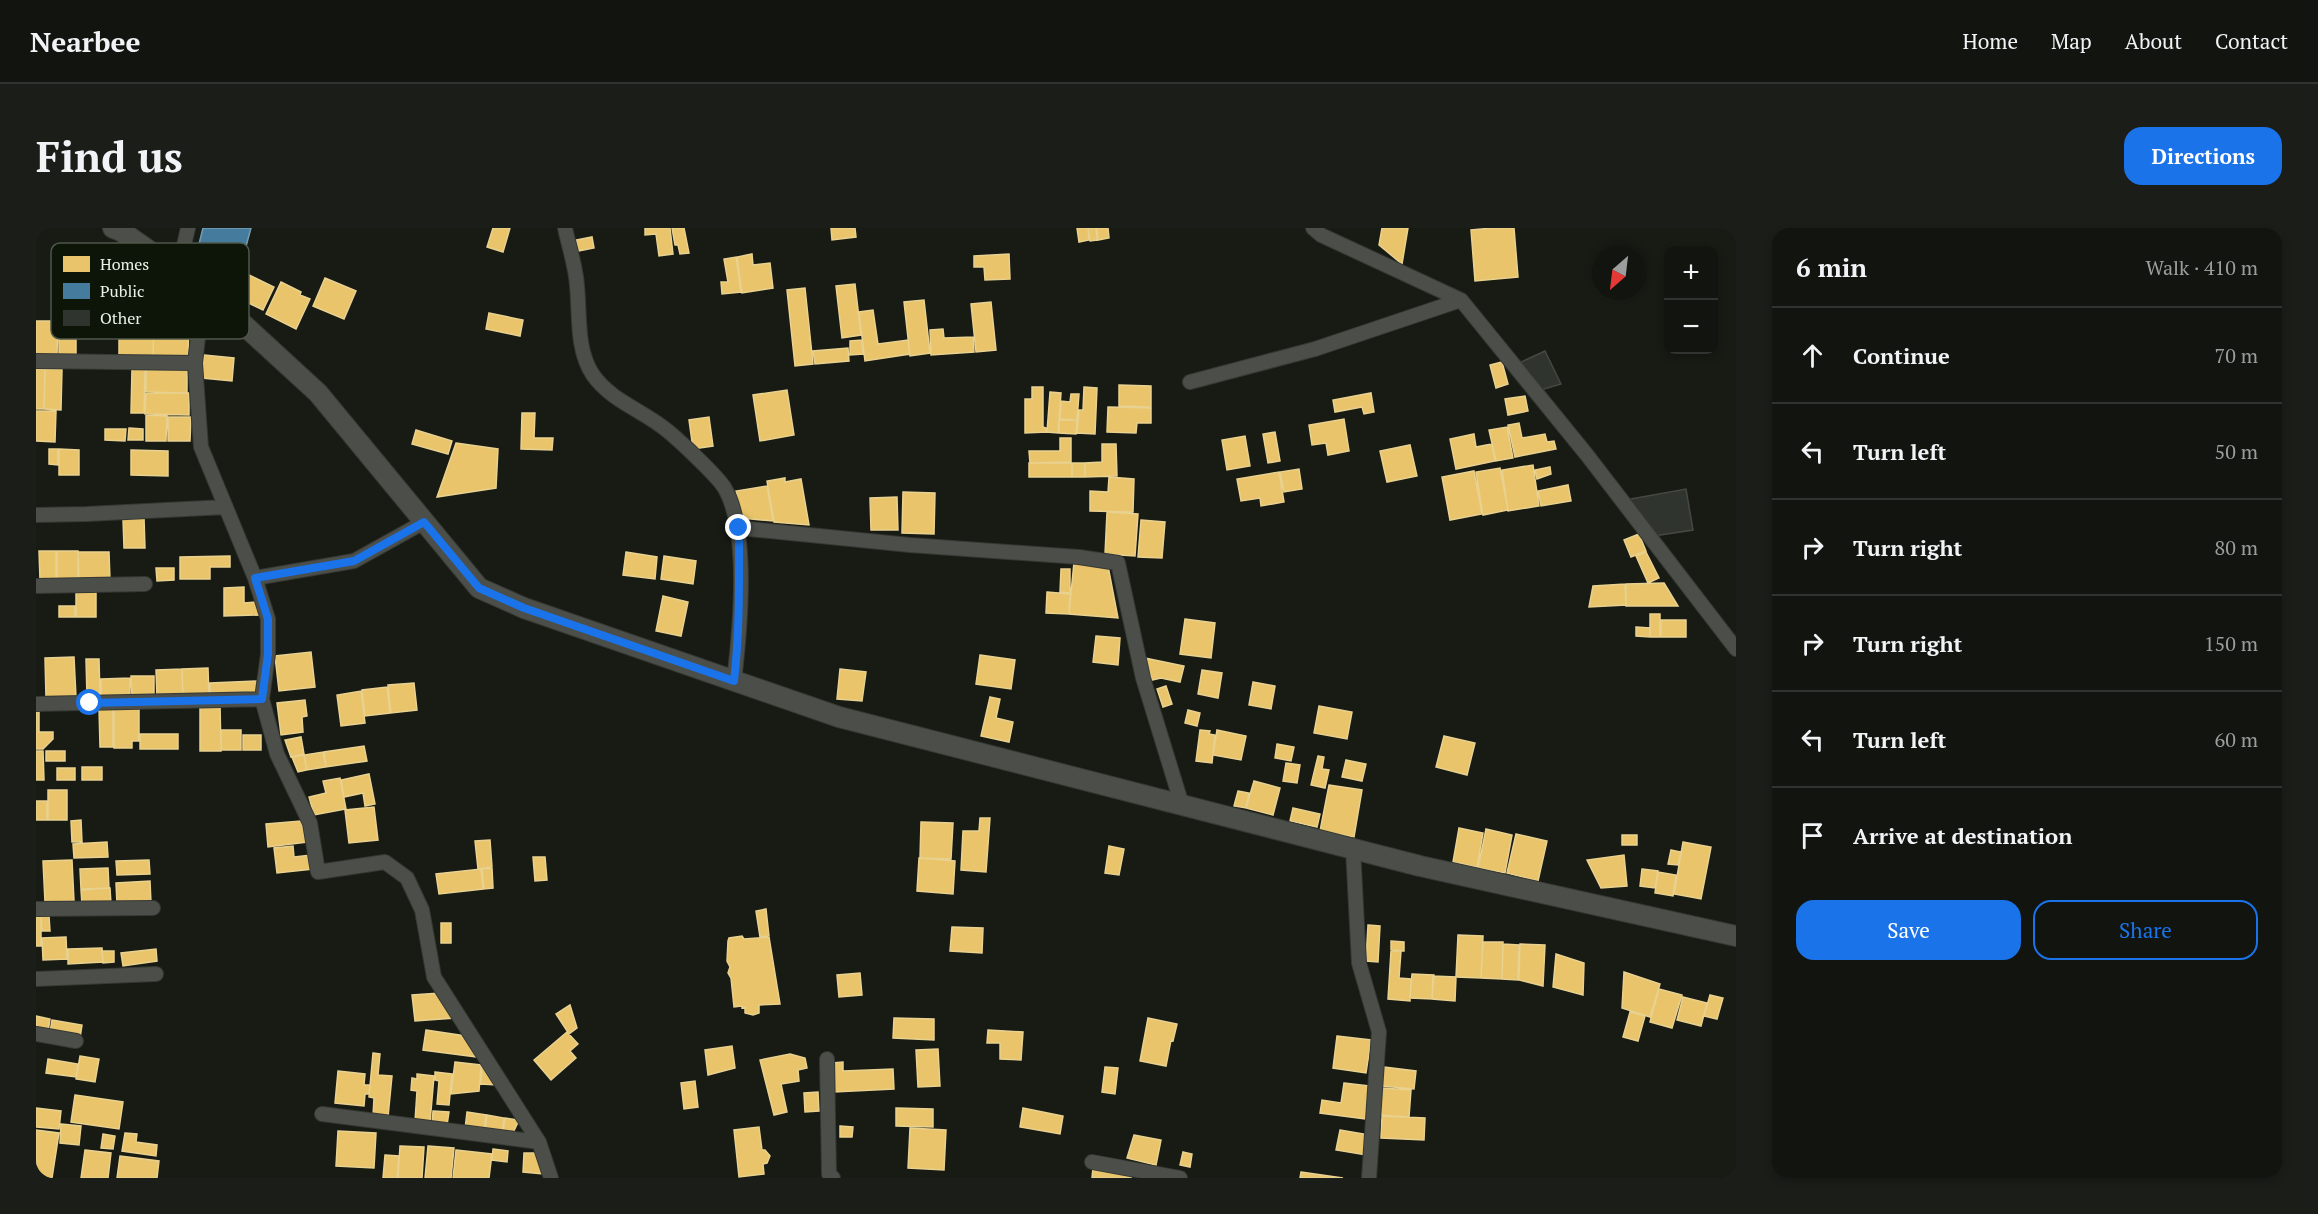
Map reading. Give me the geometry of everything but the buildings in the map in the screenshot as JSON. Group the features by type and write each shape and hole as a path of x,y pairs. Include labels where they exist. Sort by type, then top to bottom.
{"street":[{"path":"113,228 138,243"},
{"path":"185,243 189,228"},
{"path":"565,228 577,285 579,323 584,354 592,374 605,389 668,431 723,486 733,506 739,528 740,612 734,681"},
{"path":"1313,228 1321,235 1461,300 1587,455 1736,649"},
{"path":"1190,382 1315,349 1461,300"},
{"path":"249,330 318,393 479,588 524,608 839,717 1432,869 1736,936"},
{"path":"198,339 195,363 201,447 255,578 268,619 268,654 262,699 278,754 310,823 318,872 385,862 407,878 422,910 434,977 538,1142 551,1178"},
{"path":"36,361 195,363"},
{"path":"36,514 87,514 226,507"},
{"path":"255,578 354,561 424,522"},
{"path":"739,528 1118,562 1143,678 1182,805"},
{"path":"36,586 145,584"},
{"path":"36,704 262,699"},
{"path":"1353,849 1359,963 1379,1032 1369,1178"},
{"path":"36,909 153,908"},
{"path":"36,979 156,974"},
{"path":"36,1034 76,1041"},
{"path":"827,1059 829,1173 833,1178"},
{"path":"322,1114 538,1142"},
{"path":"1092,1162 1180,1178"}],"route":[{"path":"90,703 262,699 268,654 268,619 255,578 354,561 424,522 479,588 524,608 734,681 740,602 739,528"}]}
